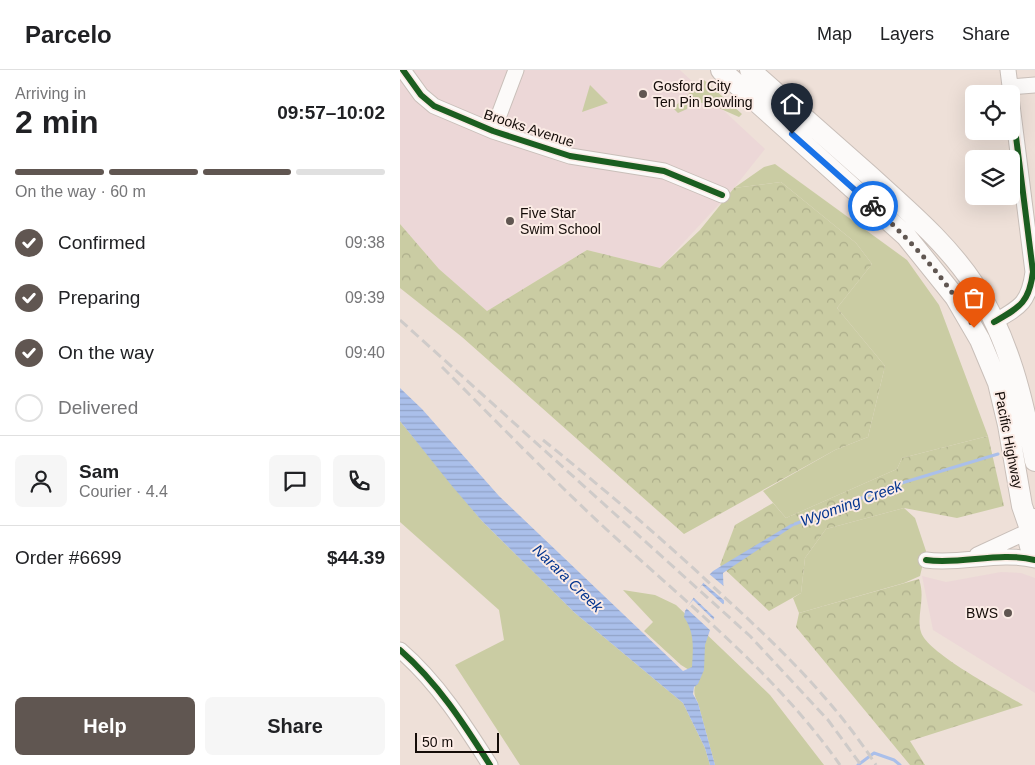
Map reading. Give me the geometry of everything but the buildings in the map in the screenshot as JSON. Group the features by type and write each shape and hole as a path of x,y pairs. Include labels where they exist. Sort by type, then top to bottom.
{"main road":[{"name":"Pacific Highway","path":"721,70 906,236 938,274 968,317 998,383 1008,425 1022,506 1031,526 1029,544 1035,558"},
{"name":"Pacific Highway","path":"750,70 922,222 961,266 994,322 1010,358 1020,388 1035,460"},
{"path":"994,322 989,335 998,366 998,383"}],"street":[{"name":"Brooks Avenue","path":"403,70 421,95 434,106 493,131 570,156 664,171 722,195"},
{"path":"493,131 516,70"},
{"path":"1008,70 1010,85"},
{"path":"1020,89 1035,85"},
{"path":"994,322 1024,302 1031,288 1034,272 1017,140"},
{"path":"962,560 1031,526"},
{"path":"926,560 946,562 1012,557 1035,558"},
{"path":"400,650 416,664 465,725 490,765"}],"shaded area":[{"path":"400,70 680,70 765,149 734,188 660,268 587,250 487,311 439,269 400,224"},
{"path":"1001,572 1021,573 1035,578 1035,693 933,630 922,576 946,582"}],"green space":[{"path":"704,80 742,114 739,117 712,105 688,100 687,109 678,113 673,108"},
{"path":"590,85 608,103 582,112"},
{"path":"775,164 907,260 939,305 988,436 902,458 897,469 786,518 763,491 835,450 868,437 885,366 837,308 872,264 856,243 781,182 734,188 764,167"},
{"path":"781,182 856,243 872,264 837,308 885,366 868,437 835,450 684,534 462,337 400,288 400,224 439,269 487,311 587,250 660,268 700,230 734,188"},
{"path":"400,421 482,521 575,613 683,703 705,748 710,765 520,765 455,665 504,640 499,610 400,522"},
{"path":"988,436 1004,506 957,518 904,508 826,529 805,558 801,593 769,611 720,565 735,525 773,503 786,518 897,469 902,458"},
{"path":"904,508 915,518 926,551 920,576 904,583 799,613 793,598 801,593 805,558 826,529"},
{"path":"919,579 922,593 920,626 926,641 950,661 1023,705 910,741 925,765 910,765 796,627 799,613"},
{"path":"623,590 655,595 676,605 770,695 824,765 715,765 694,693 699,676 681,665 644,631 653,622"}],"water":[{"name":"Narara Creek","path":"400,388 422,409 499,496 683,671 692,667 693,653 692,635 684,617 685,611 707,577 713,571 791,524 798,523 723,573 724,603 714,618 705,645 704,670 698,684 694,687 693,694 698,703 715,765 710,765 705,748 683,703 575,613 482,521 452,486 400,421"}],"pier":[{"path":"708,573 726,588 726,602 701,581"},
{"path":"702,585 725,606 716,619 693,597"},
{"path":"693,600 715,621 712,632 686,608"}],"waterway":[{"name":"Wyoming Creek","path":"795,524 895,485 998,454"},
{"path":"858,765 874,753 894,760 900,765"}],"railway":[{"path":"400,320 750,636 828,720 861,765"},
{"path":"442,367 606,529 730,641 788,700 840,765"},
{"path":"543,440 656,534 763,634 824,696 860,741 876,765"}],"cycle path":[{"path":"403,70 421,95 434,106 493,131 570,156 664,171 722,195"},
{"path":"994,322 1022,303 1029,291 1033,272 1016,140"},
{"path":"926,560 953,561 994,557 1035,560"},
{"path":"400,650 438,690 460,719 490,765"}],"way so far":[{"path":"873,206 906,236 938,274 974,328"}],"place":[{"name":"Gosford City Ten Pin Bowling","path":"643,94"},
{"name":"Five Star Swim School","path":"510,221"},
{"name":"BWS","path":"1008,613"}],"route":[{"path":"792,134 873,206"}]}
